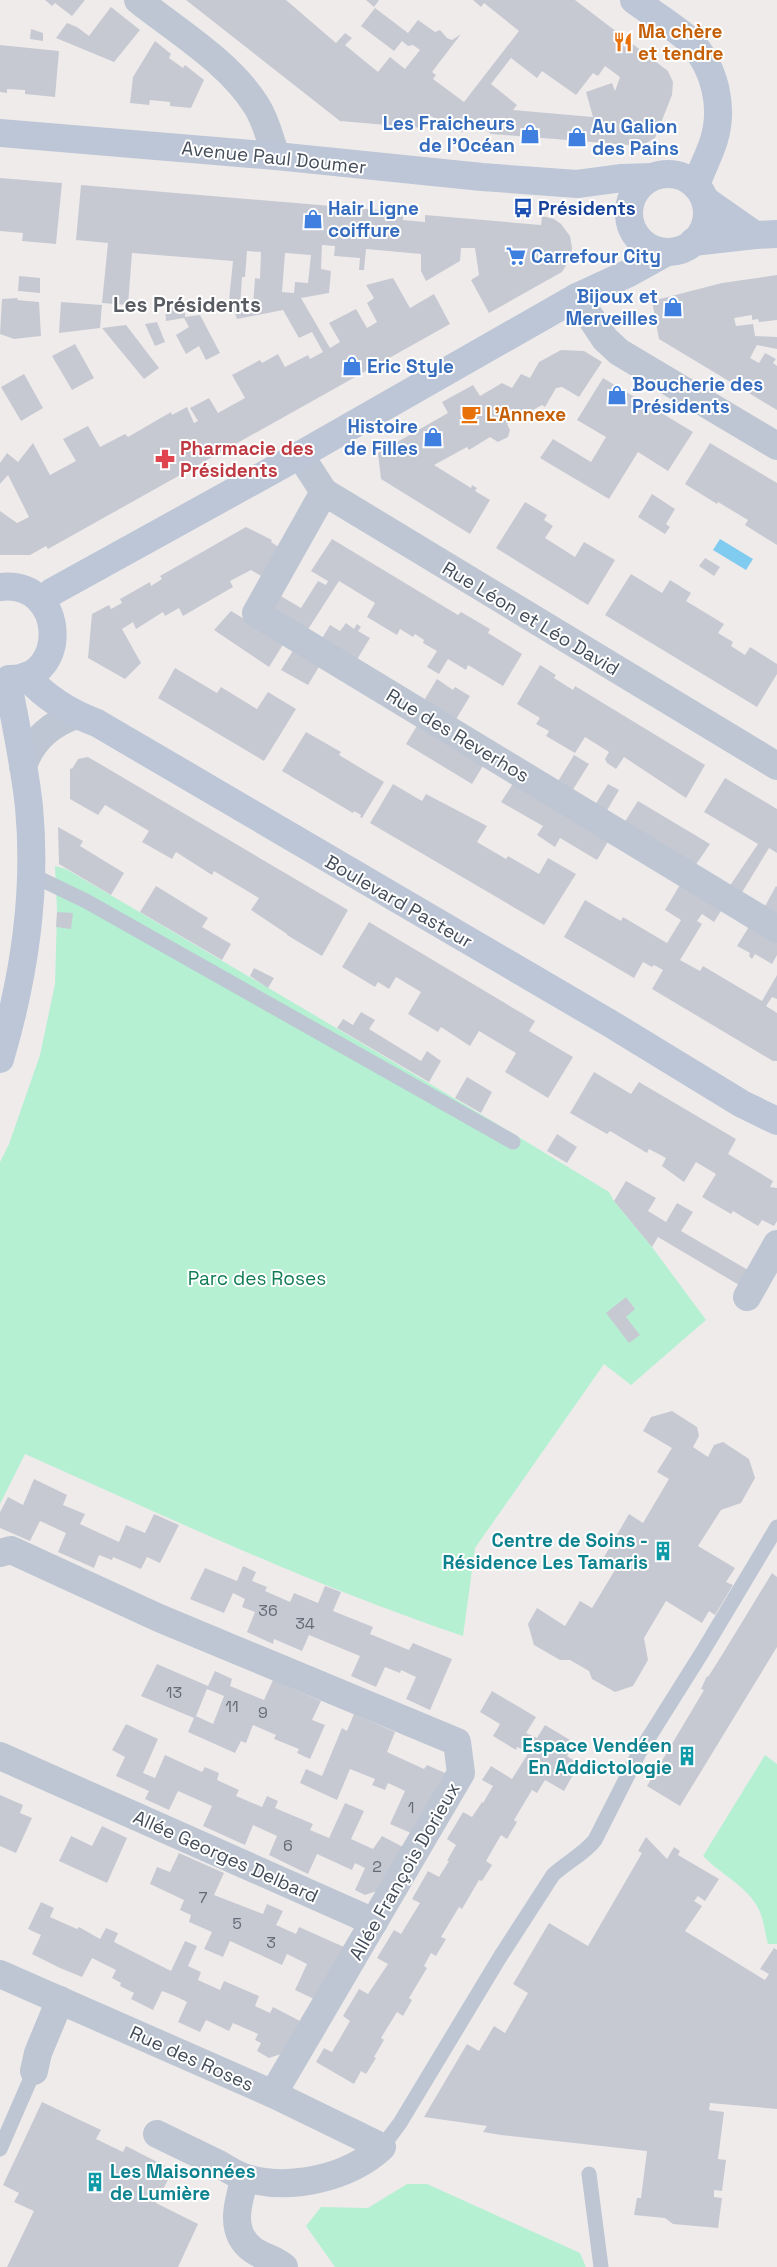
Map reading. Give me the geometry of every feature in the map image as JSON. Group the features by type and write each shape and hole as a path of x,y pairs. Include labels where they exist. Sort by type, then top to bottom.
{"street":[{"path":"138,0 224,67 244,87 258,107 276,156"},
{"path":"42,602 52,592 300,455 586,293 629,273 667,252 685,247 693,242 701,233 706,223 707,212 700,193 701,166 714,138 718,96 708,65 691,42 634,0"},
{"name":"Avenue Paul Doumer","path":"0,133 577,184 622,178 652,177"},
{"path":"586,293 617,266 629,244 630,203 634,192 642,183 652,177 676,174 687,179 700,193 766,234"},
{"name":"Avenue Paul Doumer","path":"577,184 598,193 630,221"},
{"path":"630,221 637,236 645,244 667,252"},
{"path":"693,242 766,234"},
{"path":"586,293 605,339 619,352 777,446"},
{"name":"Rue Léon et Léo David","path":"300,455 324,492 777,766"},
{"name":"Rue des Reverhos","path":"324,492 256,613 777,929"},
{"path":"0,587 17,587 31,593 42,602 53,624 54,637 51,649 41,664 13,678 10,694 29,807 32,875 29,913 17,990 0,1060"},
{"name":"Boulevard Pasteur","path":"13,678 105,728 602,1019 742,1104 777,1121"},
{"path":"23,766 27,756 41,736 59,721 78,715"},
{"path":"747,1298 777,1244"},
{"name":"Allée François Dorieux","path":"0,1553 11,1550 159,1618 457,1742 461,1773 273,2094"},
{"name":"Allée Georges Delbard","path":"0,1756 374,1922"},
{"name":"Rue des Roses","path":"0,1974 273,2094 382,2146"},
{"path":"34,2071 38,2053 60,2000"},
{"path":"157,2134 246,2178 272,2182 312,2179 354,2168 370,2158 382,2146"},
{"path":"246,2178 236,2215 238,2230 245,2242 253,2250 284,2267"}],"lane":[{"path":"32,875 86,901 513,1142"},
{"path":"382,2146 400,2123 500,1957 553,1875 589,1847 595,1840 639,1753 703,1652 777,1527"},
{"path":"0,2149 34,2071"},
{"path":"589,2174 601,2267"}],"green space":[{"name":"Parc des Roses","path":"55,866 66,869 271,989 609,1192 706,1320 631,1385 604,1364 475,1548 463,1636 297,1573 188,1527 25,1454 0,1504 0,1162 9,1144 40,1055 55,984 57,912"},
{"path":"765,1755 777,1764 777,1944 768,1944 761,1914 748,1894 703,1856"},
{"path":"407,2184 427,2184 580,2253 586,2267 335,2267 306,2226 321,2207 368,2208"}],"water":[{"path":"720,539 753,559 746,570 713,550"}],"building":[{"path":"45,0 85,0 72,16 55,3 52,6"},
{"path":"186,0 286,0 336,43 345,33 352,38 345,45 378,72 390,57 405,69 420,50 413,45 408,46 402,41 394,51 361,26 375,8 408,33 418,20 435,32 440,30 447,38 452,40 461,34 432,72 436,75 433,79 464,102 519,31 484,3 481,7 473,0 575,0 668,71 673,82 672,95 655,138 641,146 491,134 473,121 465,132 443,130 446,126 431,116 422,128 340,121","holes":["511,58 537,78 542,71 576,95 593,73 598,76 605,66 620,77 615,91 612,83 586,92 593,117 513,110 517,105 491,84"]},
{"path":"366,0 379,0 374,7"},
{"path":"111,7 140,30 114,62 56,38 67,23 77,27 89,36"},
{"path":"31,29 43,33 43,41 30,39"},
{"path":"155,41 171,54 169,58 183,68 185,65 204,80 191,108 170,106 170,102 150,100 149,105 130,103 133,77"},
{"path":"0,45 59,51 55,97 25,94 25,90 7,89 7,93 0,92"},
{"path":"0,178 62,183 56,244 22,241 23,233 0,231"},
{"path":"81,185 403,212 403,220 425,222 425,215 541,225 542,216 554,219 561,224 570,236 572,248 571,257 562,272 489,313 471,280 479,275 475,248 461,248 460,261 426,281 421,271 421,254 366,249 364,270 359,270 360,258 334,256 335,246 322,245 321,269 331,271 329,293 301,298 330,348 340,342 329,323 356,309 367,328 377,322 367,303 374,298 366,285 393,278 410,308 434,294 450,324 48,549 46,546 30,555 0,555 0,511 17,523 29,517 8,475 0,484 0,463 7,453 18,462 33,443 50,475 76,461 63,439 88,426 100,447 125,434 128,437 171,412 172,415 187,407 194,423 198,421 190,408 209,398 218,413 245,398 232,375 260,360 262,363 278,354 285,367 308,355 310,359 323,352 312,332 299,338 283,310 237,319 234,310 228,310 233,261 132,253 128,305 102,303 108,243 76,240","holes":["247,251 261,252 260,279 255,278 253,306 240,309 242,277 245,277","285,253 311,255 308,283 295,282 294,293 282,292"]},
{"path":"777,275 777,320 759,322 758,319 752,320 752,315 734,318 736,326 753,324 755,336 777,337 777,349 757,345 750,358 759,363 765,353 776,359 773,363 777,366 777,410 659,339 652,301 722,283"},
{"path":"19,276 40,278 40,293 18,291"},
{"path":"18,298 17,300 39,302 41,336 14,339 0,334 2,299"},
{"path":"61,302 102,305 100,328 59,333"},
{"path":"185,305 185,317 200,315 220,353 206,360 199,346 186,354 176,335 189,327 184,318 166,321 165,308"},
{"path":"157,322 165,342 155,346 145,324"},
{"path":"126,325 159,368 144,379 102,328"},
{"path":"75,344 94,378 72,390 52,356"},
{"path":"561,350 584,351 602,362 579,397 562,387 556,388 545,407 542,405 507,424 510,430 508,437 498,442 490,437 469,450 467,447 434,465 471,488 472,485 477,488 475,491 490,500 470,534 381,479 378,453 448,413 442,402 473,385 480,396 502,383 512,388 521,374 530,378 539,362"},
{"path":"24,374 43,408 21,421 1,387"},
{"path":"603,378 693,432 668,471 638,452 609,499 540,458 553,439 591,462 606,437 577,420"},
{"path":"710,443 777,483 777,545 745,525 748,520 685,484"},
{"path":"652,494 675,509 666,524 670,527 665,534 638,517"},
{"path":"525,502 547,515 544,520 553,526 545,538 575,557 584,542 615,560 588,605 496,548"},
{"path":"246,527 272,540 271,542 283,550 266,579 251,570 230,581 233,587 183,616 179,608 165,616 163,612 136,629 133,622 122,629 141,663 125,679 88,658 92,614 109,605 111,609 122,603 120,599 150,582 151,586 162,579 160,576"},
{"path":"332,539 458,615 461,612 490,629 488,633 522,654 503,686 468,665 466,670 448,659 439,674 427,667 437,651 423,643 424,640 415,634 413,637 400,629 397,635 367,617 375,603 339,581 307,631 275,612 273,606 279,595 301,608 318,581 326,585 328,581 311,571"},
{"path":"705,558 720,567 714,576 699,566"},
{"path":"631,574 662,593 670,580 691,593 686,601 724,624 718,633 733,642 731,646 745,655 750,647 777,664 777,674 757,707 605,615"},
{"path":"231,611 284,643 269,667 214,630"},
{"path":"346,623 354,629 357,624 361,627 358,631 370,638 356,661 321,640 330,625 340,631"},
{"path":"294,649 320,665 308,685 281,670"},
{"path":"540,665 556,675 554,678 573,690 575,686 705,765 686,798 624,757 616,769 607,763 605,759 609,752 585,737 575,753 546,736 549,731 536,724 540,718 517,704"},
{"path":"175,668 217,693 221,687 257,709 268,692 296,709 264,761 158,698"},
{"path":"437,679 453,690 455,687 470,696 455,721 423,702"},
{"path":"418,724 484,764 472,784 406,744"},
{"path":"306,732 341,752 339,755 384,782 362,818 360,817 361,815 354,811 353,813 282,771"},
{"path":"574,755 589,764 572,791 557,783"},
{"path":"88,757 348,910 322,956 251,910 259,898 214,871 212,875 176,852 172,859 142,842 149,831 105,805 98,815 70,799 70,768 72,769 78,759"},
{"path":"725,778 777,809 777,853 769,848 741,894 729,887 758,844 704,812"},
{"path":"514,782 609,840 597,860 560,838 555,847 537,835 543,826 501,802"},
{"path":"393,784 422,801 426,794 487,826 477,842 506,859 508,856 539,874 548,858 576,874 544,925 370,823"},
{"path":"608,784 619,790 606,812 595,805"},
{"path":"638,801 710,844 695,866 624,823"},
{"path":"58,827 83,841 80,846 124,873 111,895 59,864"},
{"path":"681,883 723,908 714,922 702,914 697,921 702,924 680,960 700,971 703,966 762,1001 777,975 777,999 772,997 766,1006 777,1013 777,1061 773,1061 652,989 663,970 643,962 634,978 564,937 585,900 621,921 623,917 667,943 681,920 665,910"},
{"path":"156,886 208,918 202,927 231,944 222,960 140,912"},
{"path":"777,887 777,916 764,908"},
{"path":"57,912 73,913 71,929 56,927"},
{"path":"369,922 535,1021 529,1031 573,1057 548,1098 505,1072 516,1053 479,1031 470,1046 441,1027 438,1032 408,1014 421,992 396,977 389,989 378,982 375,987 342,967"},
{"path":"750,925 777,941 777,955 772,964 755,954 752,959 749,956 750,953 737,946"},
{"path":"254,968 274,978 268,988 250,976"},
{"path":"361,1012 375,1020 369,1029 421,1061 427,1051 441,1061 429,1082 337,1028 343,1019 353,1025"},
{"path":"594,1072 631,1094 639,1082 736,1139 728,1154 773,1181 770,1187 777,1188 777,1221 774,1226 762,1220 758,1226 733,1211 731,1214 702,1197 716,1174 696,1162 684,1182 662,1166 666,1158 649,1149 647,1153 610,1131 607,1134 570,1113"},
{"path":"467,1077 492,1092 481,1113 455,1098"},
{"path":"557,1134 577,1147 567,1163 547,1151"},
{"path":"626,1181 656,1198 648,1211 666,1222 677,1203 693,1212 681,1231 748,1270 739,1285 658,1237 652,1247 614,1201"},
{"path":"626,1297 635,1309 626,1317 640,1335 629,1343 606,1313"},
{"name":"Centre de Soins - Résidence Les Tamaris","path":"672,1411 697,1427 699,1436 693,1447 708,1457 714,1445 723,1442 749,1459 755,1478 741,1503 721,1510 698,1546 735,1568 726,1582 733,1585 715,1615 709,1611 702,1623 666,1601 644,1638 648,1660 633,1686 615,1692 592,1679 589,1671 570,1660 560,1660 534,1645 528,1624 537,1608 565,1626 580,1601 592,1608 618,1565 604,1557 629,1514 643,1523 669,1479 657,1472 672,1448 643,1431 651,1417"},
{"path":"34,1479 67,1495 63,1505 85,1514 80,1524 119,1542 126,1525 145,1533 154,1514 179,1525 160,1563 147,1557 141,1569 113,1557 112,1560 99,1555 94,1568 58,1552 66,1533 40,1521 30,1541 0,1528 0,1512 8,1497 23,1505"},
{"path":"243,1566 256,1572 252,1581 267,1587 265,1591 290,1602 294,1593 318,1603 325,1586 341,1592 333,1611 373,1627 370,1634 409,1650 413,1643 452,1659 430,1710 406,1699 416,1677 401,1670 400,1673 385,1667 376,1687 351,1676 360,1656 309,1635 302,1651 274,1639 273,1644 247,1632 255,1612 242,1607 245,1599 233,1593 224,1613 190,1599 205,1568 237,1581"},
{"name":"Espace Vendéen En Addictologie","path":"772,1573 777,1577 777,1647 680,1806 647,1786 704,1690 701,1689 707,1676"},
{"path":"157,1664 208,1686 215,1671 232,1679 230,1686 264,1700 273,1680 321,1701 312,1720 325,1725 310,1759 297,1753 299,1749 274,1739 276,1735 253,1725 246,1743 241,1741 235,1753 188,1732 194,1718 141,1696","holes":["207,1689 224,1696 213,1724 196,1716"]},
{"path":"492,1691 536,1717 526,1733 537,1738 545,1725 575,1743 567,1756 579,1764 564,1791 545,1780 537,1793 532,1790 514,1820 517,1822 507,1839 501,1835 486,1861 492,1865 482,1881 479,1880 462,1909 459,1907 441,1937 446,1939 436,1956 431,1953 424,1966 427,1968 409,1998 412,2000 403,2016 397,2012 381,2038 384,2040 374,2057 376,2058 366,2074 361,2071 354,2084 316,2062 324,2048 332,2052 350,2021 343,2016 359,1989 368,1994 388,1964 377,1958 394,1930 401,1934 420,1903 412,1899 428,1871 439,1877 449,1861 447,1861 456,1845 447,1839 463,1812 472,1817 483,1803 493,1786 482,1780 491,1766 512,1779 529,1752 517,1747 516,1750 493,1736 500,1724 480,1712"},
{"path":"354,1714 395,1732 387,1752 424,1769 427,1765 445,1773 411,1833 390,1824 405,1791 388,1783 385,1790 372,1785 375,1779 350,1769 337,1800 300,1783 306,1769 322,1776 342,1728 347,1731"},
{"path":"126,1724 158,1739 143,1773 155,1778 165,1755 202,1772 205,1767 219,1773 217,1780 239,1790 236,1796 262,1807 267,1796 278,1801 275,1808 313,1824 310,1830 329,1838 345,1803 364,1811 351,1839 373,1849 382,1836 403,1847 377,1891 365,1895 355,1890 365,1868 355,1863 352,1870 317,1854 308,1874 269,1855 277,1836 253,1825 245,1845 203,1826 212,1806 178,1791 169,1810 145,1799 149,1791 116,1776 125,1757 112,1750"},
{"path":"0,1795 23,1805 20,1813 32,1818 16,1853 0,1846"},
{"path":"102,1826 127,1838 107,1883 59,1861 71,1836 92,1846"},
{"path":"646,1837 667,1859 674,1847 680,1851 678,1855 719,1879 705,1901 698,1896 694,1901 702,1906 685,1931 765,1980 769,1974 760,1969 774,1948 777,1950 777,2109 710,2103 709,2110 724,2112 718,2159 726,2160 722,2191 714,2190 714,2197 722,2198 718,2228 673,2224 665,2218 634,2215 637,2198 641,2198 647,2151 501,2135 483,2132 487,2126 424,2117 467,2044 479,2051 494,2026 505,2033 528,1993 513,1984 549,1923 588,1946 642,1853 638,1851"},
{"path":"179,1853 224,1873 214,1895 263,1914 267,1904 283,1911 276,1925 296,1934 299,1927 344,1947 314,1999 295,1990 307,1964 287,1954 282,1965 230,1941 223,1957 204,1949 212,1932 189,1922 191,1915 180,1910 184,1900 150,1884 157,1867 170,1872"},
{"path":"41,1902 54,1908 50,1917 77,1929 79,1927 100,1939 106,1928 118,1933 114,1942 171,1971 185,1941 197,1946 188,1966 201,1972 198,1980 220,1990 224,1981 259,1996 255,2006 270,2013 273,2007 300,2021 281,2054 269,2058 257,2051 261,2043 255,2040 258,2034 233,2023 229,2031 206,2020 200,2032 178,2022 187,2002 175,1996 162,1991 153,2010 131,1999 134,1993 120,1986 121,1983 112,1978 116,1970 92,1958 82,1977 60,1968 32,1954 41,1935 28,1929"},
{"name":"Les Maisonnées de Lumière","path":"42,2102 101,2130 96,2139 123,2152 126,2146 173,2170 156,2203 198,2224 178,2267 7,2267 34,2211 14,2202 19,2193 3,2185"}],"place":[{"name":"Ma chère et tendre","path":"623,42"},
{"name":"Les Fraicheurs de l'Océan","path":"530,134"},
{"name":"Au Galion des Pains","path":"577,137"},
{"name":"Présidents","path":"523,208"},
{"name":"Hair Ligne coiffure","path":"313,219"},
{"name":"Carrefour City","path":"516,256"},
{"name":"Bijoux et Merveilles","path":"673,307"},
{"name":"Eric Style","path":"352,366"},
{"name":"Boucherie des Présidents","path":"617,395"},
{"name":"L'Annexe","path":"471,414"},
{"name":"Histoire de Filles","path":"433,437"},
{"name":"Pharmacie des Présidents","path":"165,459"},
{"name":"Centre de Soins - Résidence Les Tamaris","path":"663,1551"},
{"name":"Espace Vendéen En Addictologie","path":"687,1756"},
{"name":"Les Maisonnées de Lumière","path":"95,2182"}],"district":[{"name":"Les Présidents","path":"187,305"}]}
